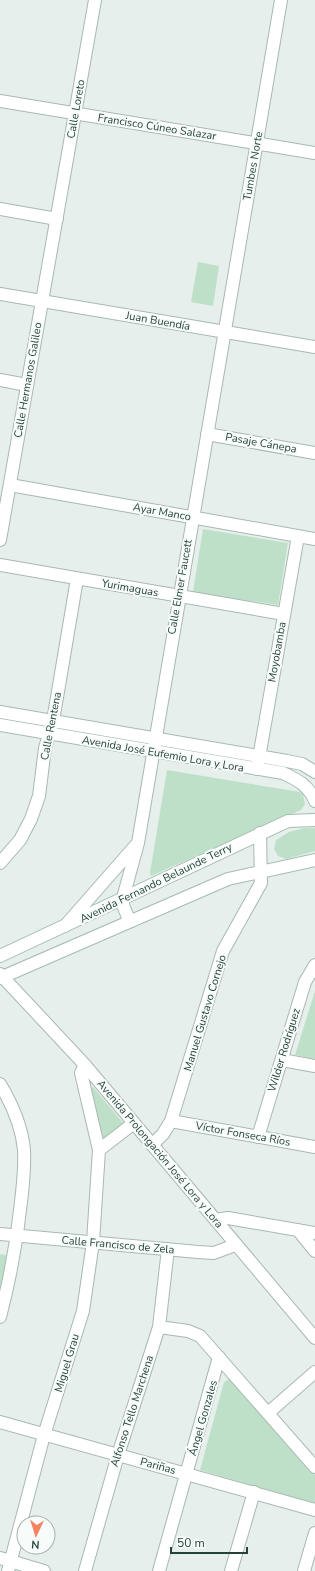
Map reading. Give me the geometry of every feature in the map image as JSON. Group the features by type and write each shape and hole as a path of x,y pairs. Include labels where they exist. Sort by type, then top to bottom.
{"street":[{"name":"Calle Loreto","path":"57,219 95,0"},
{"name":"Tumbes Norte","path":"225,332 281,0"},
{"name":"Francisco Cúneo Salazar","path":"0,101 315,153"},
{"path":"0,209 57,219"},
{"name":"Calle Hermanos Galileo","path":"0,540 57,219"},
{"name":"Juan Buendía","path":"0,294 315,347"},
{"name":"Calle Elmer Faucett","path":"123,898 138,842 153,753 154,738 225,332"},
{"path":"0,380 27,385"},
{"name":"Pasaje Cánepa","path":"207,434 315,453"},
{"name":"Ayar Manco","path":"10,484 315,539"},
{"name":"Moyobamba","path":"257,769 298,536"},
{"name":"Yurimaguas","path":"0,565 284,614"},
{"name":"Calle Rentena","path":"0,863 20,840 31,819 39,796 77,578"},
{"name":"Avenida José Eufemio Lora y Lora","path":"0,712 302,764 315,772"},
{"name":"Avenida José Eufemio Lora y Lora","path":"0,726 283,774 296,779 305,785 312,793 315,801"},
{"name":"Avenida Fernando Belaunde Terry","path":"0,956 62,928 260,833 288,821 315,820"},
{"name":"Manuel Gustavo Cornejo","path":"152,1145 163,1134 171,1121 223,951 257,893 261,883 260,833"},
{"path":"62,928 138,842"},
{"name":"Avenida Fernando Belaunde Terry","path":"1,976 228,879 261,870 315,860"},
{"path":"123,898 123,905 130,920"},
{"name":"Wilder Rodríguez","path":"258,1137 305,982 315,965"},
{"name":"Avenida Prolongación José Lora y Lora","path":"1,976 85,1065 216,1220 235,1245 315,1338"},
{"path":"282,1060 315,1066"},
{"name":"Miguel Grau","path":"6,1563 83,1311 93,1242 99,1150 81,1073 85,1065"},
{"path":"0,1084 9,1100 18,1123 24,1150 24,1180 18,1235 0,1317"},
{"name":"Víctor Fonseca Ríos","path":"171,1121 315,1147"},
{"path":"99,1150 134,1123"},
{"path":"216,1220 228,1218 315,1233"},
{"path":"298,1230 315,1251"},
{"name":"Calle Francisco de Zela","path":"0,1234 214,1253 235,1245"},
{"name":"Alfonso Tello Marchena","path":"85,1571 118,1455 159,1327 168,1249"},
{"path":"159,1327 188,1331 200,1336 315,1467"},
{"name":"Ángel Gonzales","path":"159,1571 220,1357"},
{"path":"268,1413 315,1372"},
{"name":"Pariñas","path":"0,1422 315,1510"},
{"path":"231,1571 254,1492"},
{"path":"304,1571 315,1533"},
{"path":"6,1563 44,1571"}],"green space":[{"path":"198,262 219,266 213,306 191,302"},
{"path":"203,529 288,543 278,605 193,592"},
{"path":"167,770 300,792 303,794 305,804 301,810 151,876 150,873"},
{"path":"304,828 315,828 315,851 286,859 278,856 274,849 276,840 289,832"},
{"path":"315,991 315,1059 295,1055"},
{"path":"93,1087 124,1124 102,1140 90,1089"},
{"path":"0,1254 9,1256 0,1288"},
{"path":"231,1378 315,1475 315,1504 200,1470 224,1382"}]}
